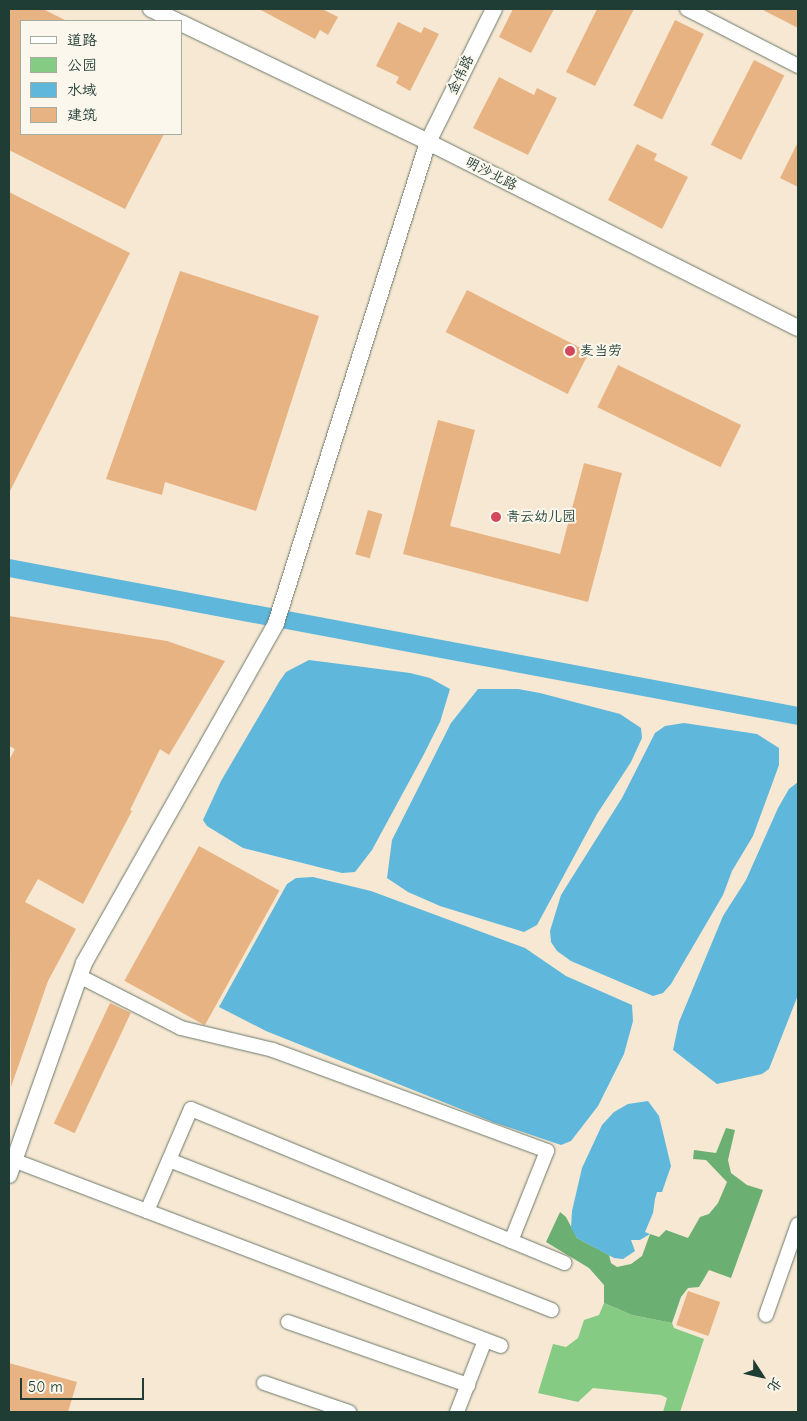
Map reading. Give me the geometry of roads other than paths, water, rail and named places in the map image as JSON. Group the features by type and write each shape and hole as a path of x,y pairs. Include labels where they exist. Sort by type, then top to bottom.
{"street":[{"path":"151,9 175,20"},
{"name":"金伟路","path":"11,1168 79,976 276,623 428,142 494,9"},
{"path":"687,9 798,66"},
{"name":"明沙北路","path":"182,23 428,142 798,328"},
{"path":"79,976 181,1028 273,1050 547,1151 511,1241"},
{"path":"147,1211 191,1109 564,1263"},
{"path":"169,1160 552,1310"},
{"path":"11,1168 147,1211 501,1346"},
{"path":"766,1315 798,1224"},
{"path":"288,1322 468,1385"},
{"path":"457,1412 485,1340"},
{"path":"264,1383 349,1412"}],"water":[{"path":"309,660 410,673 430,678 450,689 440,722 423,756 372,850 355,872 342,873 243,848 207,826 203,820 221,781 279,682 286,672"},
{"path":"478,689 518,689 540,693 620,714 641,728 642,738 631,762 597,814 537,925 524,932 440,906 408,892 387,878 392,840 451,723"},
{"path":"684,723 757,734 779,748 779,765 753,836 732,871 723,895 671,984 663,993 653,996 571,961 557,951 551,942 550,931 561,895 622,798 655,733 665,726"},
{"path":"798,782 798,995 769,1069 762,1074 717,1084 673,1050 679,1022 723,916 746,880 778,808 789,789"},
{"path":"313,877 371,891 525,948 566,976 632,1005 633,1021 624,1054 598,1106 571,1141 561,1145 493,1122 266,1031 219,1007 287,884 296,878"},
{"path":"648,1101 659,1116 671,1166 662,1192 657,1192 653,1213 645,1232 650,1234 640,1240 631,1240 635,1251 623,1259 614,1258 577,1238 571,1228 572,1211 582,1168 602,1125 614,1112 628,1104"}],"waterway":[{"path":"9,568 798,716"}],"place":[{"name":"麦当劳","path":"570,351"},
{"name":"青云幼儿园","path":"496,517"}]}
